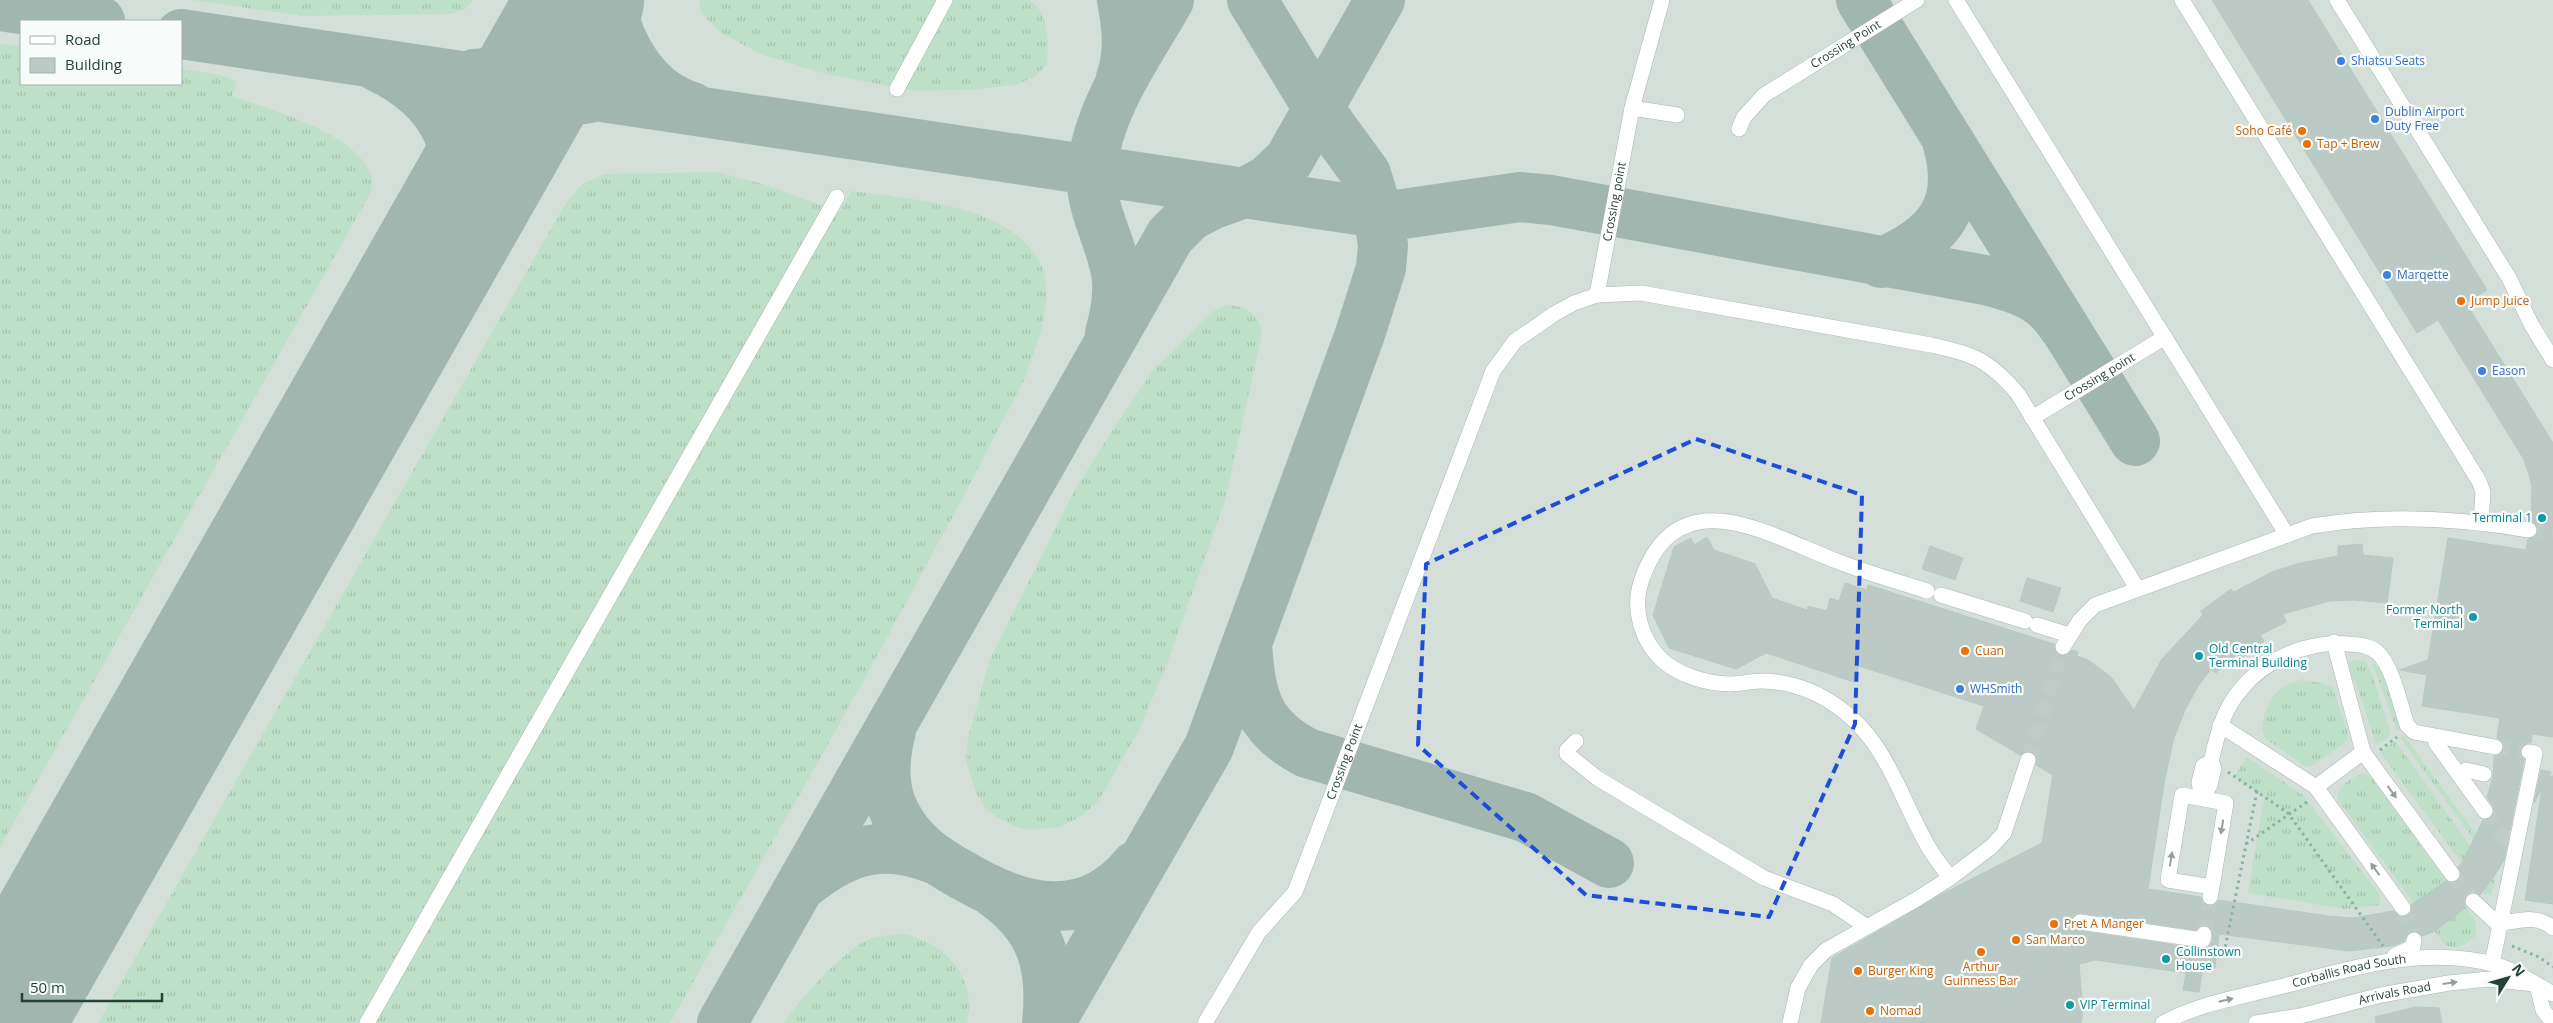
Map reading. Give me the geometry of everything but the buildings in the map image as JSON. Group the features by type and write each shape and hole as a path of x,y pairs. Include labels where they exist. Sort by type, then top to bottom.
{"street":[{"path":"897,89 945,0"},
{"name":"Crossing point","path":"1597,295 1632,108 1662,0"},
{"name":"Crossing Point","path":"1739,129 1755,104 1774,88 1917,0"},
{"path":"1956,0 2287,535"},
{"path":"2182,0 2479,481 2483,492 2480,522"},
{"path":"2337,0 2509,278 2531,324 2553,360"},
{"path":"1632,108 1677,116"},
{"path":"367,1023 837,197"},
{"name":"Crossing Point","path":"1205,1023 1259,932 1295,892 1493,371 1516,341 1554,314 1574,303 1597,295 1641,294 1960,351 1982,359 2002,376 2032,418 2137,588"},
{"name":"Crossing point","path":"2032,418 2165,337"},
{"path":"1950,878 1929,848 1878,745 1862,725 1824,698 1806,689 1763,681 1728,684 1711,682 1676,670 1663,661 1650,647 1640,625 1638,590 1644,572 1660,546 1684,526 1711,519 1745,525 1837,562 2031,623 2066,641 2095,605 2137,588 2312,526 2350,520 2480,522 2529,530"},
{"path":"2334,642 2365,755 2452,874"},
{"path":"2202,798 2210,785 2214,768 2211,762 2220,725 2241,689 2257,673 2276,660 2300,648 2334,642 2366,646 2378,653 2387,665 2407,726 2414,732 2495,747"},
{"path":"2220,725 2318,790 2403,908"},
{"path":"2438,737 2436,743 2485,811"},
{"path":"1576,741 1567,750 1567,754 1597,778 1764,878 1834,904 1867,927"},
{"path":"2492,964 2514,840 2535,753 2529,752"},
{"path":"2318,790 2365,755"},
{"path":"1790,1023 1798,988 1811,965 1826,950 1950,878 1991,847 2004,832 2028,760"},
{"path":"2459,775 2466,770 2484,774"},
{"path":"2182,794 2202,798 2226,803 2211,892 2168,880 2182,794"},
{"path":"2473,901 2498,924"},
{"path":"2498,924 2533,918 2547,923 2553,928"},
{"path":"2080,922 2203,940 2204,934"},
{"path":"2371,965 2406,952 2414,946 2414,940"},
{"name":"Corballis Road South","path":"2163,1023 2197,1006 2371,965 2437,956 2492,964 2517,972 2553,994"},
{"name":"Arrivals Road","path":"2256,1023 2267,1020 2296,1020 2381,995 2449,983 2488,979 2537,985"},
{"path":"2537,985 2543,1010 2553,1022"}],"path":[{"path":"2365,755 2410,728"},
{"path":"2211,762 2289,814 2384,945 2371,965"},
{"path":"2246,844 2289,814 2318,790"},
{"path":"2224,953 2256,791"},
{"path":"2512,946 2539,957 2553,967"}],"highlighted area":[{"path":"1696,439 1862,495 1855,724 1769,917 1586,895 1418,745 1426,564"}],"shaded area":[{"path":"0,0 2553,0 2553,1023 0,1023"}],"green space":[{"path":"192,0 473,0 465,9 451,14 303,16"},
{"path":"699,0 1030,0 1037,6 1044,21 1047,38 1047,64 1036,76 1018,84 981,89 916,91 830,75 763,55 719,32 701,12"},
{"path":"0,43 20,46 20,85 182,85 182,69 216,74 237,81 232,96 290,116 333,136 351,148 364,162 372,182 370,194 0,847"},
{"path":"716,172 763,184 840,212 851,191 926,201 978,214 1001,225 1021,239 1037,257 1043,270 1046,284 1046,300 1041,331 1017,395 866,676 670,1023 98,1023 564,206 582,184 605,174"},
{"path":"1224,305 1231,305 1250,312 1258,321 1262,334 1225,501 1168,661 1140,728 1099,800 1083,815 1060,827 1030,830 1014,826 998,818 985,807 976,793 966,761 968,737 990,659 1074,491 1119,420 1153,370 1214,311"},
{"path":"2353,660 2365,661 2373,676 2391,735 2376,745 2356,683 2346,668 2347,664"},
{"path":"2372,662 2382,670 2401,728 2397,731"},
{"path":"2301,680 2322,683 2333,688 2348,733 2347,739 2343,744 2310,767 2305,766 2266,739 2262,731 2265,713 2272,698 2284,687"},
{"path":"2404,735 2497,863 2496,870 2400,738"},
{"path":"2395,741 2495,880 2491,895 2484,893 2380,752"},
{"path":"2247,757 2303,795 2380,895 2381,905 2345,909 2248,893 2264,798 2234,777"},
{"path":"2365,773 2371,777 2475,920 2477,933 2462,946 2453,947 2444,944 2338,800 2339,791 2346,782"},
{"path":"903,934 918,938 932,945 945,954 955,965 963,977 968,991 967,1023 784,1023 812,988 849,952 872,938"}],"taxiway":[{"path":"610,0 620,34 636,65 660,91 692,107"},
{"path":"1121,78 1127,49 1122,0"},
{"path":"1110,333 1116,306 1117,280 1115,266 1094,198 1092,169 1096,146 1111,102 1133,60 1169,0"},
{"path":"1050,1023 1209,747 1360,334 1381,268 1383,245 1378,213 1366,174 1318,108 1252,0"},
{"path":"722,1023 1170,236 1190,216 1211,205 1244,193 1268,180 1289,160 1380,0"},
{"path":"1861,0 2135,441"},
{"path":"0,6 93,20"},
{"path":"182,34 1378,213 1396,215 1520,197 1551,200 1990,281 2012,287 2040,301 2048,307 2062,325"},
{"path":"474,74 499,70 521,62 561,34"},
{"path":"376,66 400,79 420,95 436,112 447,131 454,152 457,175 456,200 451,227"},
{"path":"493,153 525,124 549,109 575,100 590,98"},
{"path":"1881,263 1918,243 1932,231 1943,217 1950,202 1953,184 1952,164 1947,141"},
{"path":"1247,645 1251,681 1260,709 1277,733 1290,743 1307,753 1525,817 1609,863"},
{"path":"891,731 886,762 886,783 895,813 908,834 924,850 964,876 1008,897 1031,904 1053,906 1075,904 1096,898 1116,885 1135,866"},
{"path":"801,886 833,864 848,856 864,851 897,849 934,859"},
{"path":"993,892 1010,905 1023,919 1041,948 1048,983 1047,1023"}],"runway":[{"path":"0,1022 581,0"}],"tunnel":[{"path":"2529,530 2553,533"},
{"path":"2028,760 2063,647"},
{"path":"2495,747 2529,752"},
{"path":"2485,811 2505,839 2511,840"},
{"path":"2452,874 2473,901"},
{"path":"2204,934 2210,897"},
{"path":"2403,908 2414,940"}],"place":[{"name":"Shiatsu Seats","path":"2341,61"},
{"name":"Dublin Airport Duty Free","path":"2375,119"},
{"name":"Soho Café","path":"2302,131"},
{"name":"Tap + Brew","path":"2307,144"},
{"name":"Marqette","path":"2387,275"},
{"name":"Jump Juice","path":"2461,301"},
{"name":"Eason","path":"2482,371"},
{"name":"Terminal 1","path":"2542,518"},
{"name":"Former North Terminal","path":"2473,617"},
{"name":"Cuan","path":"1965,651"},
{"name":"Old Central Terminal Building","path":"2199,656"},
{"name":"WHSmith","path":"1960,689"},
{"name":"Pret A Manger","path":"2054,924"},
{"name":"San Marco","path":"2016,940"},
{"name":"Arthur Guinness Bar","path":"1981,952"},
{"name":"Collinstown House","path":"2166,959"},
{"name":"Burger King","path":"1858,971"},
{"name":"VIP Terminal","path":"2070,1005"},
{"name":"Nomad","path":"1870,1011"}]}
